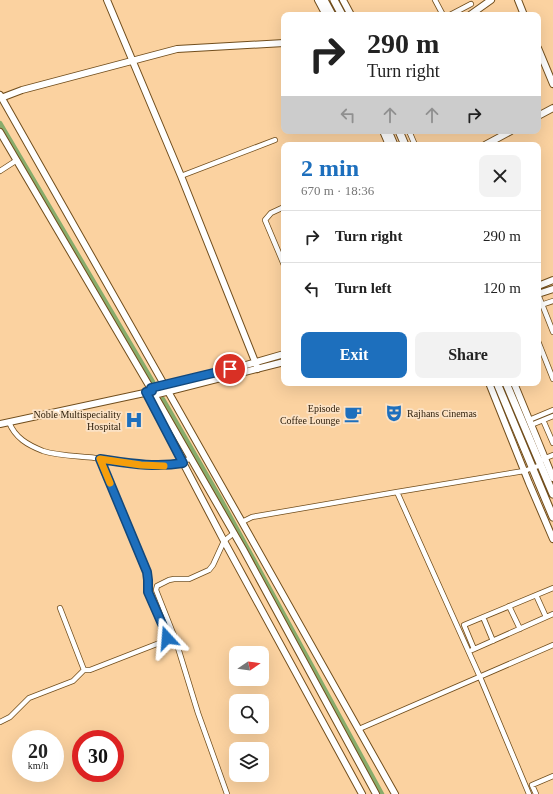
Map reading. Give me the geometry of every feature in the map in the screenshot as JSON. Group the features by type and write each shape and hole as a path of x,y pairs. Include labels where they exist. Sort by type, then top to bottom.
{"main road":[{"path":"324,0 330,12"},
{"path":"334,0 340,12"},
{"path":"498,386 553,517"},
{"path":"507,386 542,461 553,494"}],"street":[{"path":"107,0 181,176 258,369"},
{"path":"318,0 324,12"},
{"path":"344,0 350,12"},
{"path":"435,0 441,12"},
{"path":"474,12 491,0"},
{"path":"518,0 523,12"},
{"path":"455,12 470,2 473,12"},
{"path":"281,42 177,50 22,90 1,97 395,794"},
{"path":"541,55 553,84"},
{"path":"541,114 553,108"},
{"path":"0,132 234,533 376,794"},
{"path":"491,142 505,134"},
{"path":"181,176 275,140"},
{"path":"0,171 17,160"},
{"path":"281,208 271,213 265,220 281,258"},
{"path":"541,285 553,280"},
{"path":"541,293 553,289"},
{"path":"541,305 553,301"},
{"path":"541,307 553,332"},
{"path":"541,349 553,379"},
{"path":"151,392 164,385 281,355"},
{"path":"0,424 151,392 168,392 281,363"},
{"path":"490,386 553,539"},
{"path":"515,386 530,423 542,461 553,478"},
{"path":"151,392 183,463 362,794"},
{"path":"530,423 553,410"},
{"path":"530,423 553,416"},
{"path":"543,420 553,443"},
{"path":"9,422 19,438 43,450 53,453 144,465 164,466 183,463 191,458"},
{"path":"242,522 252,517 524,471 532,468 553,455"},
{"path":"0,722 10,717 29,698 73,681 84,670 90,670 162,642 167,638 148,592 147,572 100,459"},
{"path":"397,492 480,677 529,794"},
{"path":"227,794 198,713 175,638 156,590 157,586 169,580 189,579 209,570 213,565 224,541 234,533"},
{"path":"474,649 464,625 553,588"},
{"path":"536,595 546,617"},
{"path":"509,606 520,629"},
{"path":"60,608 84,670"},
{"path":"468,652 553,614"},
{"path":"483,617 493,641"},
{"path":"359,730 553,645"},
{"path":"536,794 532,785 553,776"}],"waterway":[{"path":"0,123 153,382"},
{"path":"163,399 219,496 382,794"}],"slow traffic":[{"path":"110,483 100,459 141,465 164,466"}],"place":[{"name":"Rajhans Cinemas","path":"394,413"},
{"name":"Episode Coffee Lounge","path":"353,414"},
{"name":"Noble Multispeciality Hospital","path":"134,420"}],"route":[{"path":"167,638 148,592 147,572 100,459 164,466 183,463 146,392 152,391 151,388 230,369"}]}
